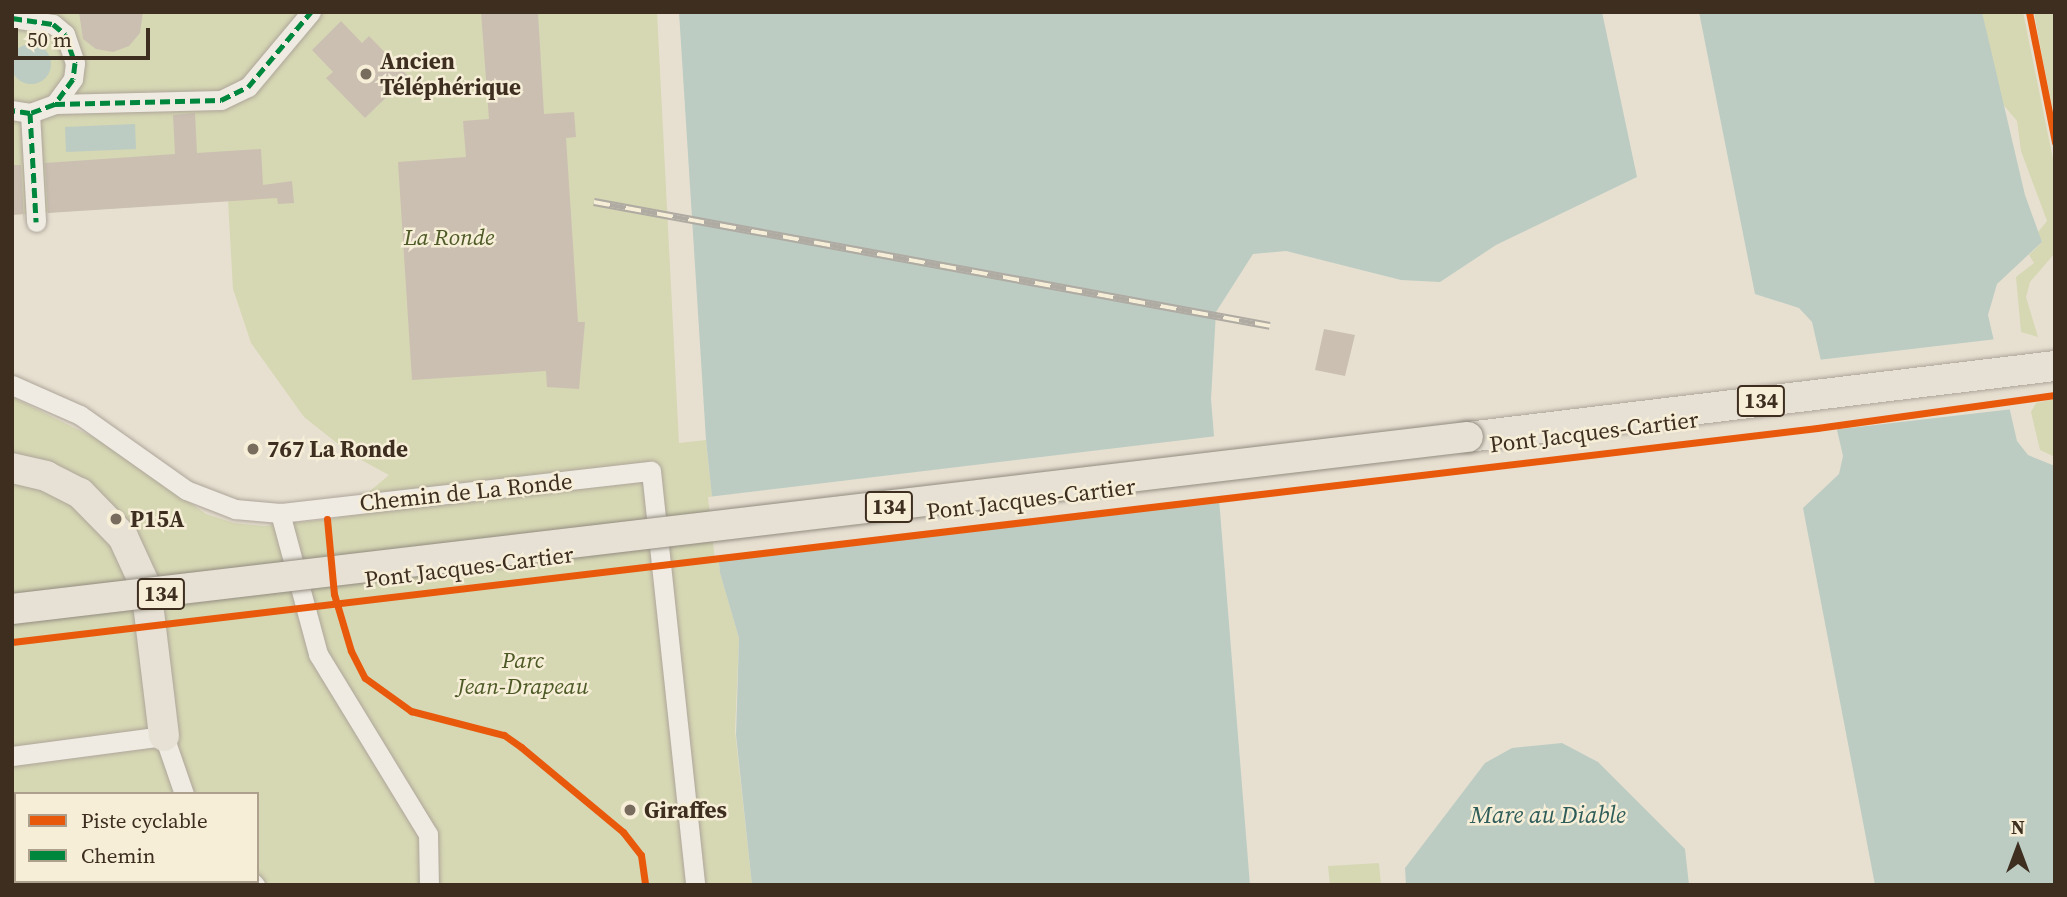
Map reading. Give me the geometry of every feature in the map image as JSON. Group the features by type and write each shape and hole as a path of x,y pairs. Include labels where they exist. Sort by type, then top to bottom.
{"main road":[{"name":"Pont Jacques-Cartier","path":"12,609 2055,366"},
{"path":"12,468 64,484 95,506 123,537 146,587 164,736"}],"street":[{"path":"36,222 21,111 55,104 221,100 248,87 311,12"},
{"path":"12,18 53,23 72,48 73,79 55,104"},
{"name":"Chemin de La Ronde","path":"12,385 80,415 210,503 280,513 651,471 695,885"},
{"path":"280,513 318,654 428,834 429,885"},
{"path":"12,756 164,736 183,792"}],"green space":[{"path":"12,12 657,12 679,443 706,440 720,573 739,638 735,731 752,885 12,885 12,397 103,442 206,514 234,523 265,526 338,518 389,475 352,455 304,417 251,343 233,289 228,201 12,215"},
{"path":"1982,12 2023,12 2055,169 2055,253 2030,282 2026,297 2038,337 2021,332 2016,277 2034,263 2029,255 2042,242 2038,232 2047,221 2021,151 2017,121 2001,102"},
{"path":"2034,12 2055,12 2055,119 2043,61"},
{"path":"2055,399 2055,457 2040,450 2031,412 2036,403"},
{"path":"1379,863 1381,885 1330,885 1328,866"}],"water":[{"path":"679,12 1602,12 1637,177 1496,245 1440,282 1401,280 1286,251 1253,254 1216,312 1211,399 1250,885 752,885 736,735 739,638 720,573 706,440"},
{"path":"1699,12 1982,12 2025,195 2042,242 1997,284 1988,315 2017,441 2028,455 2055,466 2055,885 1875,885 1803,508 1839,474 1843,456 1812,322 1799,308 1755,294"},
{"path":"31,44 45,50 51,64 45,78 31,84 17,78 11,64 17,50"},
{"path":"135,124 136,149 66,152 65,127"},
{"name":"Mare au Diable","path":"1562,743 1598,762 1685,849 1689,885 1406,885 1405,868 1485,763 1512,748"}],"pier":[{"path":"1997,339 2013,409 1832,430 1818,360"},
{"path":"1217,436 1222,500 715,561 708,497"}],"building":[{"path":"79,12 143,12 140,33 129,46 113,52 96,49 83,39"},
{"path":"481,12 538,13 544,114 574,112 576,137 566,138 578,322 585,322 579,389 547,387 546,371 412,380 398,162 466,157 463,121 489,119"},
{"path":"341,21 362,43 369,36 408,76 365,118 326,78 333,72 312,50"},
{"path":"195,113 197,153 261,149 263,185 292,181 294,203 278,204 277,198 48,213 45,163 175,154 173,115"},
{"path":"12,165 21,165 24,222 23,214 12,215"},
{"path":"1324,329 1355,335 1345,376 1315,370"}],"railway":[{"path":"594,202 1270,326"}],"marked path":[{"path":"55,104 221,100 248,87 311,12"},
{"path":"12,18 53,24 65,34 75,63 73,79 55,104 30,113 12,110"},
{"path":"30,113 36,222"}],"cycle path":[{"path":"2029,12 2055,142"},
{"path":"12,642 1817,428 2055,395"},
{"path":"327,519 334,594 351,651 365,678 411,711 504,735 521,747 623,832 641,855 645,885"}],"place":[{"name":"Ancien Téléphérique","path":"366,74"},
{"name":"767 La Ronde","path":"253,449"},
{"name":"P15A","path":"116,519"},
{"name":"Giraffes","path":"630,810"}],"park label":[{"name":"La Ronde","path":"449,237"},
{"name":"Parc Jean-Drapeau","path":"523,673"}]}
